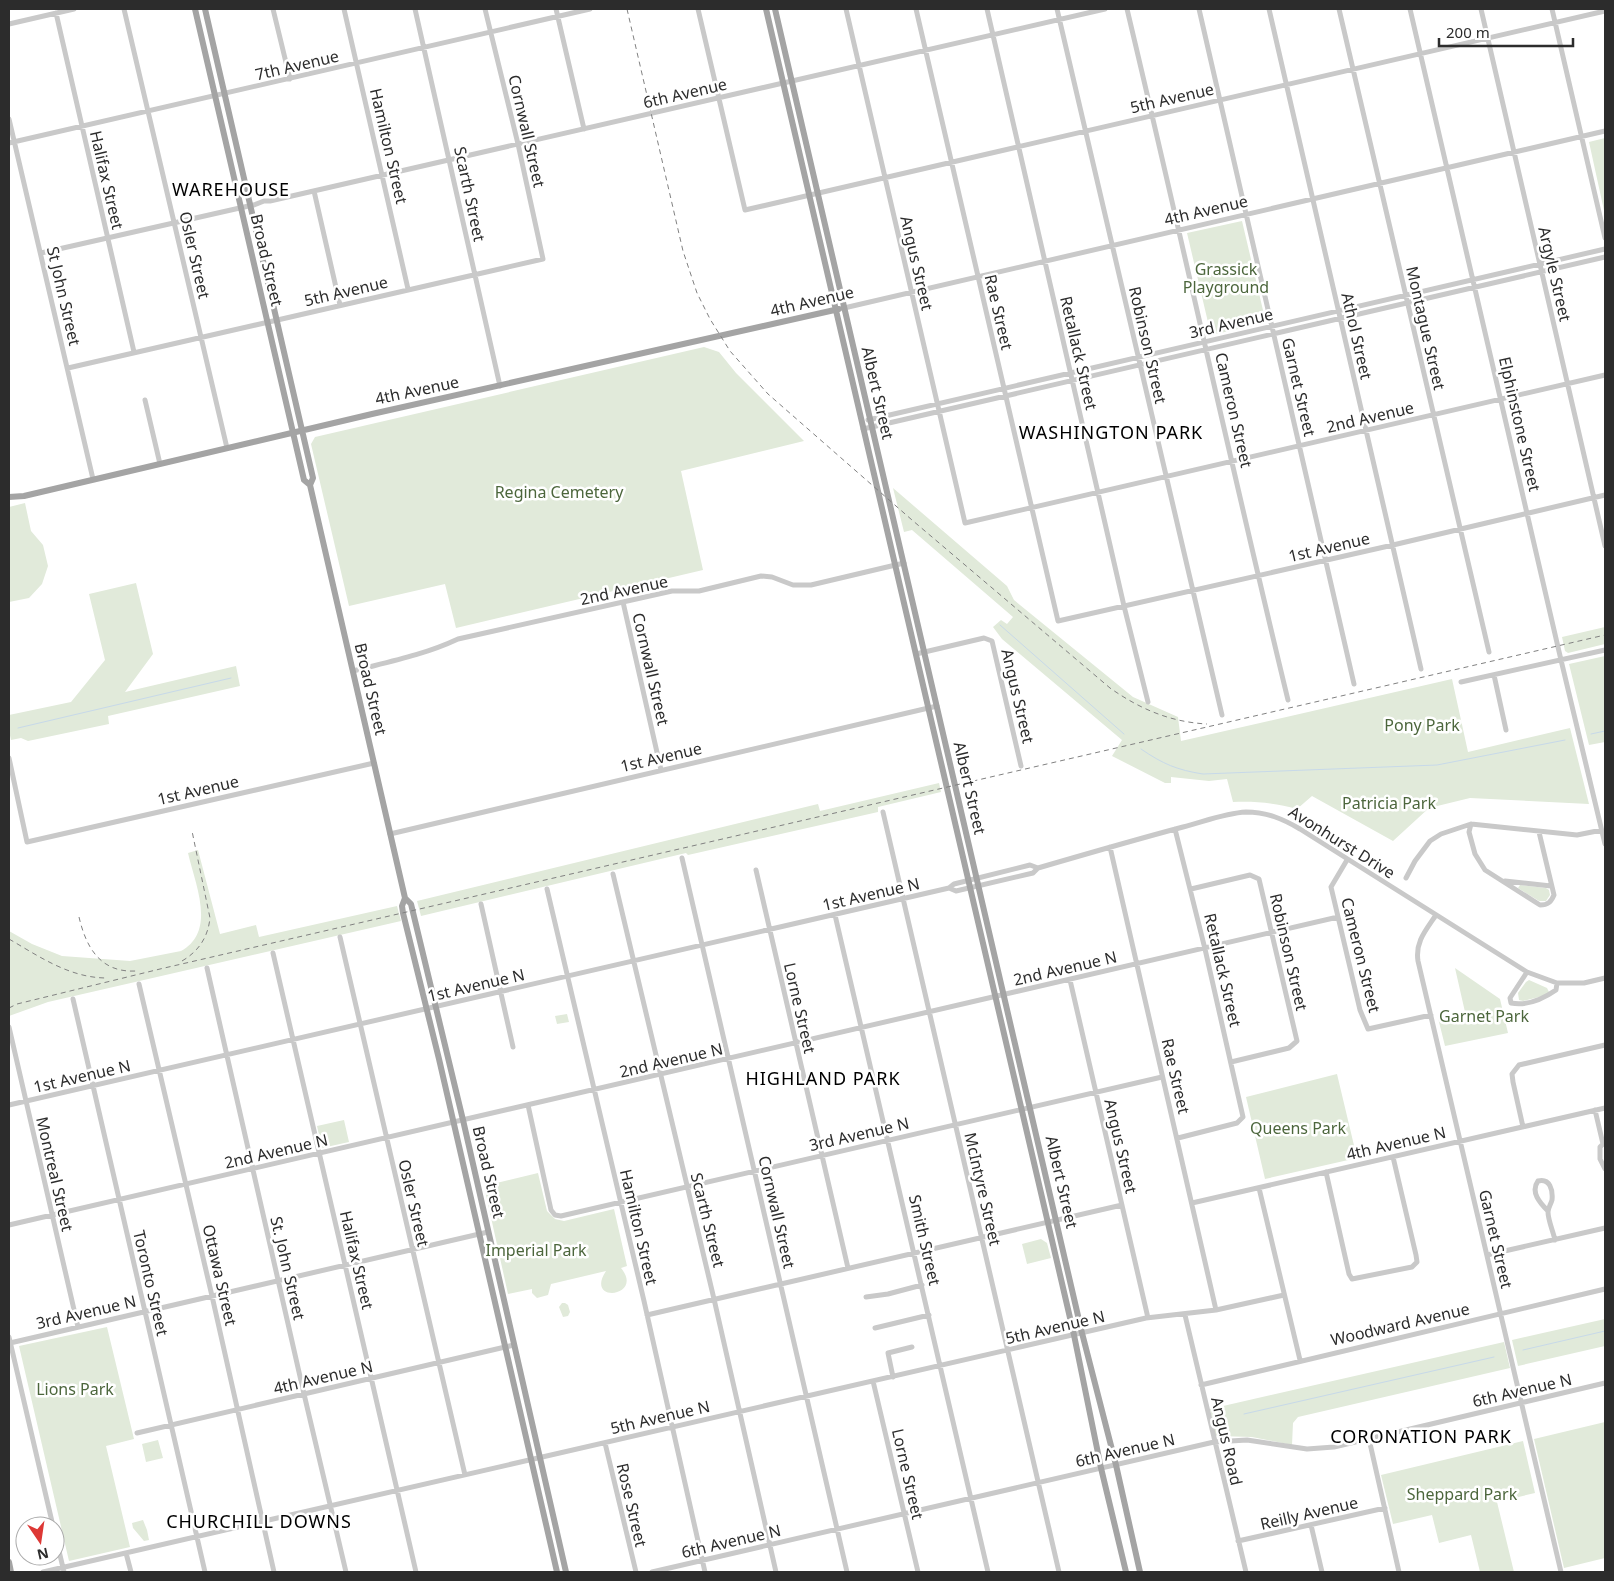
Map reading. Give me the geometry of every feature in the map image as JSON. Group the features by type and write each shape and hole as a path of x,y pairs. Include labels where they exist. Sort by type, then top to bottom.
{"main road":[{"name":"Broad Street","path":"195,9 292,432 304,480 310,486 405,898 411,904 463,1120 566,1572"},
{"name":"Broad Street","path":"205,9 252,205 313,478 310,486"},
{"name":"Albert Street","path":"766,9 1048,1222 1074,1335 1101,1468 1126,1572"},
{"name":"Albert Street","path":"775,9 1082,1333 1116,1465 1140,1572"},
{"name":"4th Avenue","path":"24,496 292,432 844,308"},
{"path":"9,497 24,496"},
{"path":"9,503 24,496"},
{"name":"Broad Street","path":"405,898 402,906 403,913 454,1122 557,1572"},
{"path":"9,1562 11,1572"}],"street":[{"path":"9,24 74,9"},
{"name":"Osler Street","path":"124,9 227,448"},
{"path":"274,9 290,79"},
{"name":"Hamilton Street","path":"344,9 408,289"},
{"name":"Scarth Street","path":"415,9 500,386"},
{"name":"Cornwall Street","path":"485,9 518,144 543,259"},
{"path":"556,9 584,129"},
{"name":"7th Avenue","path":"11,143 590,9"},
{"path":"698,9 718,98"},
{"name":"Angus Street","path":"846,9 965,523"},
{"name":"Rae Street","path":"916,9 1058,620"},
{"name":"Retallack Street","path":"987,9 1124,606 1148,702"},
{"name":"Robinson Street","path":"1057,9 1222,715"},
{"name":"6th Avenue","path":"41,253 252,205 258,206 270,201 1105,9"},
{"name":"Cameron Street","path":"1127,9 1288,700"},
{"name":"Garnet Street","path":"1199,9 1354,684"},
{"name":"Athol Street","path":"1269,9 1421,669"},
{"name":"Montague Street","path":"1339,9 1489,652"},
{"name":"Elphinstone Street","path":"1410,9 1605,844"},
{"name":"Argyle Street","path":"1480,9 1605,546"},
{"path":"1552,9 1605,238"},
{"name":"5th Avenue","path":"718,98 745,210 1605,11"},
{"name":"Halifax Street","path":"56,13 134,352"},
{"name":"St John Street","path":"9,119 11,143 41,253 94,479"},
{"name":"4th Avenue","path":"844,308 1605,131"},
{"path":"314,191 340,305"},
{"name":"3rd Avenue","path":"862,422 1605,250"},
{"name":"3rd Avenue","path":"864,429 1605,257"},
{"name":"5th Avenue","path":"68,368 266,321 543,259"},
{"name":"2nd Avenue","path":"965,523 1605,375"},
{"path":"145,400 160,464"},
{"name":"1st Avenue","path":"1058,620 1258,576 1605,495"},
{"name":"2nd Avenue","path":"353,671 414,656 439,648 458,639 672,591 700,590 761,576 772,577 793,585 811,585 904,563"},
{"name":"Cornwall Street","path":"623,602 661,770"},
{"name":"Angus Street","path":"924,652 984,638 992,641 1021,766"},
{"path":"1461,682 1605,650"},
{"path":"916,654 924,652"},
{"path":"1494,675 1506,730"},
{"name":"1st Avenue","path":"390,834 937,706"},
{"name":"1st Avenue","path":"9,758 27,842 374,763"},
{"name":"McIntyre Street","path":"883,812 1059,1572"},
{"name":"Avonhurst Drive","path":"970,888 1033,873 1038,868 1176,829 1244,812 1263,813 1282,818 1527,972 1557,983 1584,983 1605,978"},
{"path":"1406,878 1430,841 1441,834 1471,824 1577,835 1602,830"},
{"path":"1471,824 1469,832 1475,854 1485,870 1540,905 1546,905 1554,895 1540,832"},
{"name":"Retallack Street","path":"1176,829 1243,1118 1237,1123 1178,1138"},
{"name":"Rae Street","path":"1110,847 1216,1310"},
{"name":"Cornwall Street","path":"682,858 847,1572"},
{"name":"Cameron Street","path":"1347,860 1332,887 1360,1010 1368,1029 1431,1015"},
{"name":"Avonhurst Drive","path":"969,880 1030,866 1038,868"},
{"name":"Lorne Street","path":"756,870 848,1268"},
{"name":"Scarth Street","path":"613,874 714,1299 776,1572"},
{"name":"Robinson Street","path":"1191,889 1250,875 1259,879 1297,1041 1290,1048 1231,1062"},
{"name":"1st Avenue N","path":"9,1105 904,899 949,888 954,884 969,880"},
{"path":"1502,881 1552,886"},
{"name":"1st Avenue N","path":"949,888 956,891 970,888"},
{"name":"Hamilton Street","path":"548,889 705,1572"},
{"path":"481,904 513,1047"},
{"name":"Smith Street","path":"835,915 988,1572"},
{"name":"Garnet Street","path":"1436,915 1419,941 1417,952 1561,1572"},
{"name":"2nd Avenue N","path":"9,1225 1338,917"},
{"name":"Osler Street","path":"340,937 464,1475"},
{"name":"Halifax Street","path":"273,953 416,1572"},
{"name":"St. John Street","path":"207,968 346,1572"},
{"path":"1527,972 1510,998 1511,1003 1517,1004 1545,998 1556,990 1557,983"},
{"name":"Angus Street","path":"1070,980 1148,1318"},
{"name":"Ottawa Street","path":"139,984 274,1572"},
{"name":"Toronto Street","path":"72,999 204,1572"},
{"name":"Montreal Street","path":"9,1027 78,1327"},
{"path":"1524,1126 1512,1074 1519,1065 1605,1045"},
{"name":"3rd Avenue N","path":"528,1105 551,1210 555,1215 562,1216 1162,1077"},
{"name":"4th Avenue N","path":"1192,1203 1605,1108"},
{"path":"1595,1110 1604,1144 1600,1147 1600,1156 1605,1169"},
{"path":"1326,1172 1349,1274 1352,1279 1412,1267 1417,1262 1393,1157"},
{"path":"1548,1211 1540,1204 1535,1189 1538,1181 1547,1181 1552,1194 1548,1211 1555,1240"},
{"path":"1259,1188 1300,1360"},
{"path":"647,1315 1122,1205"},
{"path":"1487,1255 1605,1228"},
{"name":"3rd Avenue N","path":"9,1340 78,1327 488,1232"},
{"path":"866,1297 888,1294 922,1285"},
{"name":"Woodward Avenue","path":"1201,1384 1605,1289"},
{"name":"5th Avenue N","path":"43,1572 63,1570 126,1553 1148,1318 1216,1310 1284,1296"},
{"path":"875,1328 929,1315"},
{"name":"Angus Road","path":"1185,1315 1246,1572"},
{"path":"9,1340 51,1516"},
{"name":"4th Avenue N","path":"137,1433 514,1345"},
{"path":"893,1377 888,1353 912,1347"},
{"name":"Lorne Street","path":"873,1381 918,1572"},
{"name":"6th Avenue N","path":"652,1572 1214,1442 1247,1440 1307,1449 1334,1447 1605,1383"},
{"path":"1369,1439 1399,1572"},
{"name":"Rose Street","path":"605,1443 636,1572"},
{"name":"Reilly Avenue","path":"1238,1541 1385,1508"},
{"path":"1311,1525 1322,1572"},
{"path":"126,1553 131,1572"}],"green space":[{"path":"1605,138 1605,215 1589,142"},
{"name":"Grassick Playground","path":"1242,221 1266,323 1211,335 1187,233"},
{"name":"Regina Cemetery","path":"704,347 719,352 736,373 804,441 681,471 703,570 456,628 445,584 349,606 311,444 315,437"},
{"path":"893,488 1007,586 1014,600 1133,697 1178,717 1181,741 1452,679 1468,752 1570,728 1589,804 1470,798 1429,808 1393,841 1312,796 1297,809 1265,803 1233,802 1227,779 1209,781 1171,777 1171,783 1165,783 1112,756 1122,740 1002,639 993,627 1001,620 1007,624 1013,617 912,530 904,532"},
{"path":"25,503 31,531 43,545 48,566 42,584 29,598 9,602 9,507"},
{"path":"136,583 153,654 125,692 236,666 240,686 108,716 109,724 28,741 21,738 11,740 9,715 71,702 105,660 89,594"},
{"path":"1605,627 1605,644 1568,653 1565,651 1562,637"},
{"path":"1605,656 1605,742 1589,745 1569,664"},
{"path":"939,783 941,792 878,807 878,812 688,855 686,853 421,916 417,901 818,804 820,811"},
{"path":"198,850 220,934 256,925 259,937 397,906 401,921 48,1002 9,1016 9,931 32,944 62,956 130,961 181,951 192,942 198,932 201,906 188,853"},
{"path":"1520,885 1546,888 1549,890 1550,895 1546,901 1539,901 1518,888"},
{"name":"Garnet Park","path":"1455,968 1500,999 1508,1033 1445,1046 1438,1018 1465,1012"},
{"path":"1529,980 1547,988 1549,992 1547,995 1523,1001 1519,1000 1518,993"},
{"path":"567,1014 569,1022 557,1024 555,1016"},
{"name":"Queens Park","path":"1337,1074 1357,1158 1265,1179 1246,1097"},
{"path":"344,1120 349,1142 322,1148 317,1126"},
{"name":"Imperial Park","path":"538,1173 547,1211 555,1219 564,1221 614,1209 627,1266 621,1268 626,1278 626,1285 621,1290 614,1293 602,1289 601,1282 606,1271 551,1284 548,1295 537,1298 532,1293 532,1289 508,1294 484,1186"},
{"path":"1041,1239 1047,1243 1051,1258 1027,1264 1022,1244"},
{"path":"562,1303 568,1305 570,1312 568,1316 563,1317 559,1307"},
{"path":"1605,1319 1605,1346 1518,1366 1512,1340"},
{"name":"Lions Park","path":"107,1327 134,1439 106,1446 130,1547 69,1561 65,1544 65,1516 59,1516 19,1346"},
{"path":"1504,1342 1510,1368 1298,1417 1293,1423 1292,1445 1252,1437 1217,1436 1215,1434 1210,1409"},
{"path":"1605,1422 1605,1558 1564,1568 1534,1439"},
{"path":"158,1440 163,1458 146,1462 142,1444"},
{"name":"Sheppard Park","path":"1523,1441 1535,1493 1497,1502 1514,1572 1480,1572 1471,1535 1439,1543 1432,1515 1393,1524 1381,1475"},
{"path":"143,1520 149,1540 144,1541 133,1528 132,1523"}],"waterway":[{"path":"1000,625 1124,734"},
{"path":"18,728 231,678"},
{"path":"1591,734 1605,731"},
{"path":"1141,749 1170,766 1203,774 1437,765 1565,740"},
{"path":"1523,1350 1605,1331"},
{"path":"1244,1414 1494,1357"}],"railway":[{"path":"627,9 683,251 697,293 710,319 730,351 768,394 912,520 1110,688 1156,713 1193,723 1207,724"},
{"path":"9,1008 17,1004 160,969 1605,635"},
{"path":"182,961 202,943 210,918 192,831"},
{"path":"79,917 91,948 104,963 113,968 136,971"},
{"path":"9,939 68,970 93,977 107,978"}],"district":[{"name":"WAREHOUSE","path":"231,189"},
{"name":"WASHINGTON PARK","path":"1111,432"},
{"name":"HIGHLAND PARK","path":"823,1078"},
{"name":"CORONATION PARK","path":"1421,1436"},
{"name":"CHURCHILL DOWNS","path":"259,1521"}],"park label":[{"name":"Pony Park","path":"1422,725"},
{"name":"Patricia Park","path":"1389,803"}]}
